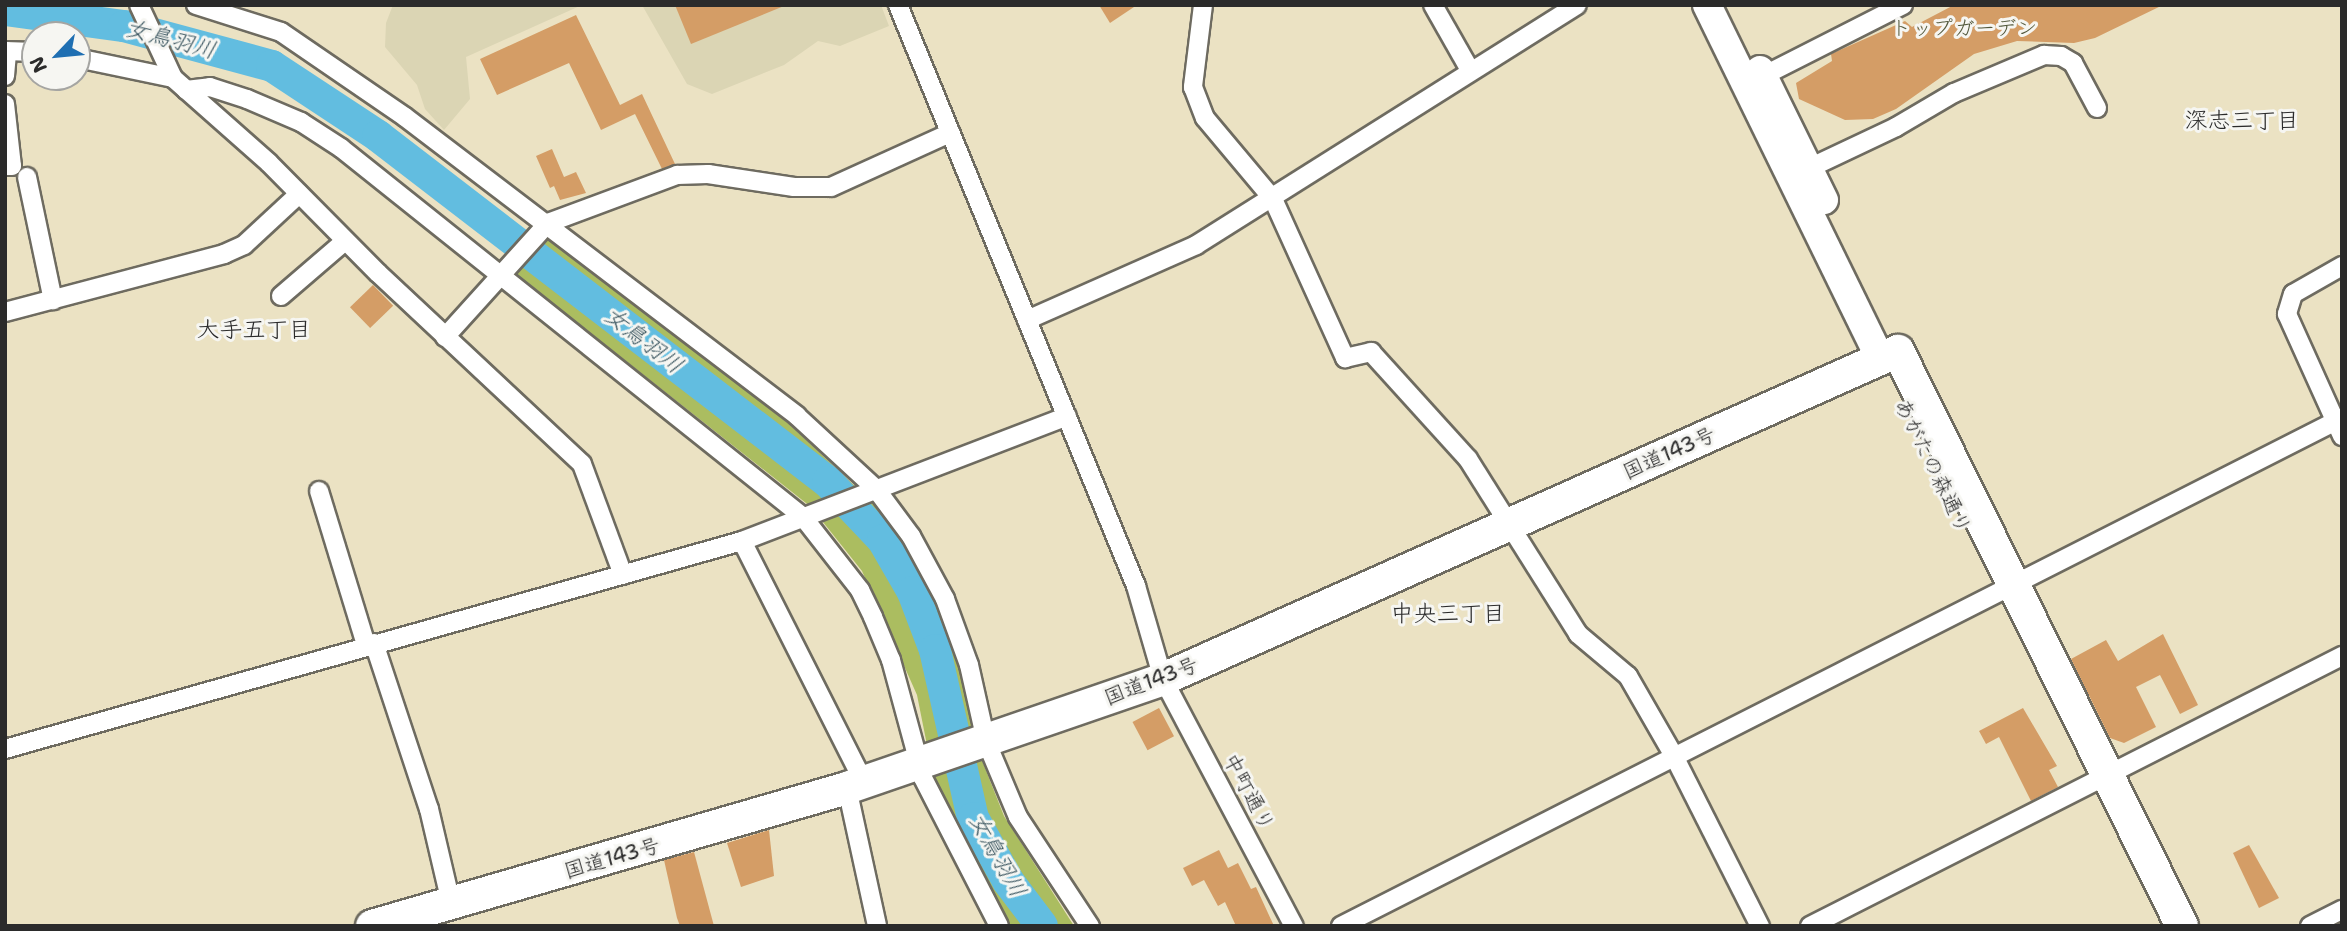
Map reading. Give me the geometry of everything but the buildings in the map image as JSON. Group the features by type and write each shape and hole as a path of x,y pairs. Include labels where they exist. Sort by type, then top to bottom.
{"highway":[{"name":"国道143号","path":"372,926 855,785 1163,679 1508,523 1889,356"},
{"name":"あがたの森通り","path":"1889,356 2098,778 2182,926"},
{"name":"あがたの森通り","path":"2098,778 2162,926"}],"main road":[{"name":"あがたの森通り","path":"1707,5 1754,80 1889,356"},
{"name":"あがたの森通り","path":"1727,5 1754,80"}],"street":[{"path":"139,5 175,79 582,464 622,575"},
{"path":"196,5 281,32 797,416 872,490 911,536 945,598 969,665 983,743 1018,817 1090,926"},
{"name":"中町通り","path":"898,5 1136,586 1163,679 1294,926"},
{"path":"1203,5 1193,86 1201,107 1273,199 1345,358 1371,352 1468,459 1578,634 1628,676 1674,756 1760,926"},
{"path":"1433,5 1470,70"},
{"path":"1027,320 1160,264 1273,199 1470,70 1577,5"},
{"path":"1754,80 1903,5"},
{"path":"5,76 6,51"},
{"path":"1800,173 1896,127 1954,93 2044,55 2061,56 2073,62 2097,108"},
{"path":"91,61 211,87 300,122 341,148 806,515 860,590 873,617 891,660 922,764 946,830 999,926"},
{"path":"5,104 12,166 5,166"},
{"path":"445,337 545,226 677,175 708,174 794,187 831,187 950,133"},
{"path":"27,177 53,300"},
{"path":"5,312 224,254 244,245 299,194"},
{"path":"281,296 345,241"},
{"path":"1341,926 2003,590 2339,425 2287,314 2293,294 2342,266"},
{"path":"5,749 742,541 1067,416"},
{"path":"319,491 429,809 451,903"},
{"path":"742,541 855,785 877,926"},
{"path":"1810,926 2342,656"},
{"path":"2310,926 2342,910"}],"shaded area":[{"path":"393,5 582,5 466,57 470,99 444,130 425,109 417,85 385,47 386,23"},
{"path":"642,5 881,5 889,26 840,46 818,41 784,65 712,94 687,84"}],"green space":[{"path":"544,233 789,424 873,503 910,553 935,601 960,669 983,763 1004,816 1074,926 1049,926 1014,878 980,817 973,767 941,650 918,591 887,536 798,455 532,247"},
{"path":"525,253 848,506 887,555 912,601 929,651 946,763 975,847 1027,926 1006,926 935,785 917,695 862,571 811,507 513,272"}],"waterway":[{"name":"女鳥羽川","path":"5,10 124,26 272,66 378,136 828,482 883,540 913,592 935,650 973,818 1008,881 1042,926"}],"district":[{"name":"深志三丁目","path":"2242,120"},
{"name":"大手五丁目","path":"254,329"},
{"name":"中央三丁目","path":"1448,613"}],"park label":[{"name":"トップガーデン","path":"1964,28"}]}
